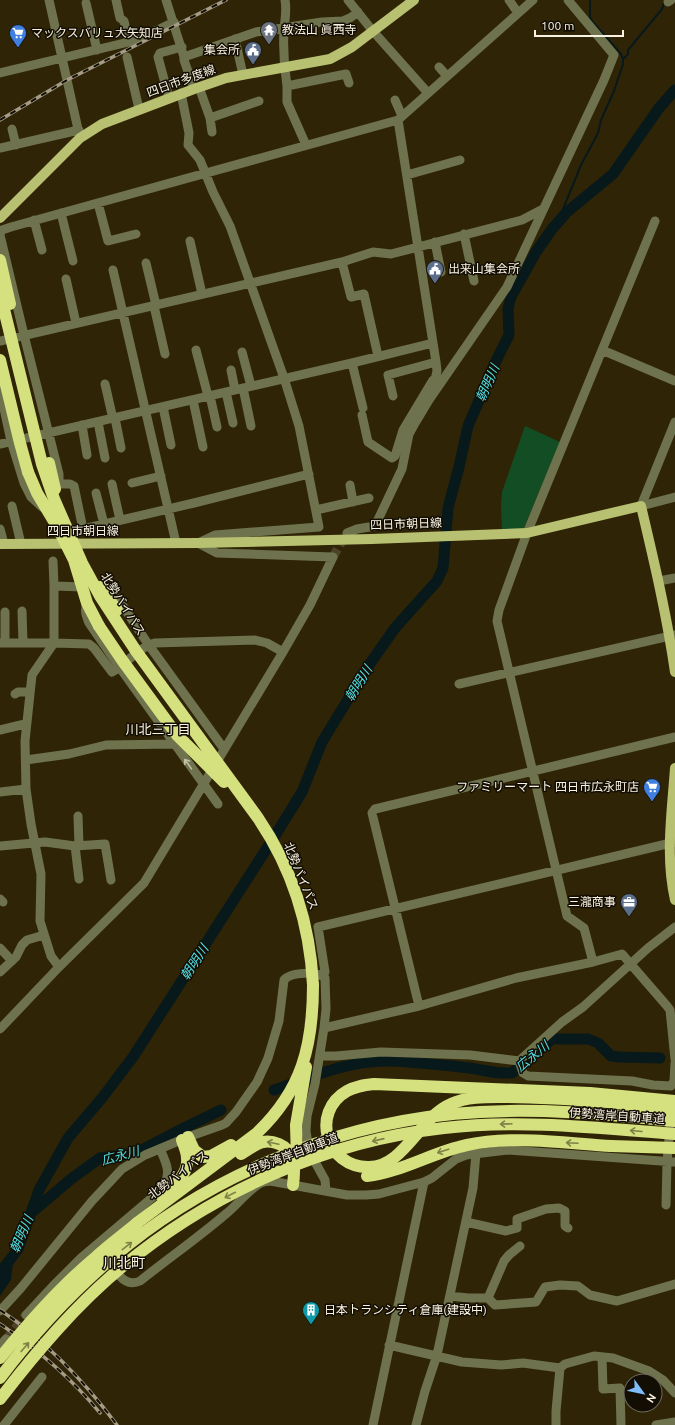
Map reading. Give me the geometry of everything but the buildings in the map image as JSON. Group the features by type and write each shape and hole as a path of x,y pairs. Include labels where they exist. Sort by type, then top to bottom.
{"highway":[{"path":"0,260 39,426 57,486 62,514 87,603 99,626 122,660 177,736 232,791 266,830"},
{"name":"北勢バイパス","path":"0,293 42,464 54,499 82,563 100,596 136,651 266,830 282,859 294,888 305,923 311,954 314,985 313,1014 302,1074"},
{"path":"0,360 28,472 37,493 49,514 85,564 100,588 249,798 268,828 282,859"},
{"path":"185,1139 196,1153 203,1157 211,1156 256,1129 294,1092 302,1074"},
{"path":"293,1185 297,1161 294,1092 302,1074"},
{"path":"675,1094 653,1088 374,1078 358,1080 337,1090 327,1102 321,1118 320,1135 325,1150 333,1162 345,1170 367,1176 394,1170 452,1148 467,1144 493,1141 517,1140 675,1148"},
{"path":"374,1084 590,1093 674,1107 550,1098 472,1098 450,1104 443,1108 426,1123 401,1152 387,1162 370,1168 361,1167 345,1161 333,1150 326,1125 330,1109 339,1096 353,1088 374,1084"},
{"name":"北勢バイパス","path":"0,1358 32,1320 68,1282 96,1256 137,1223 257,1133 294,1092"},
{"name":"伊勢湾岸自動車道","path":"0,1378 59,1309 84,1283 113,1257 184,1206 212,1189 271,1160 347,1134 386,1125 445,1115 515,1111 584,1113 675,1121"},
{"name":"伊勢湾岸自動車道","path":"0,1399 41,1348 70,1316 122,1267 185,1221 218,1201 296,1165 351,1146 414,1132 444,1128 512,1124 550,1125 675,1134"},
{"path":"137,1223 184,1174 188,1158 185,1139"},
{"path":"154,1211 175,1199 253,1146 268,1141 278,1144 288,1150 294,1162 293,1185"}],"main road":[{"name":"四日市多度線","path":"2,216 79,134 169,98 226,78 330,59 348,50 414,0"},
{"name":"四日市朝日線","path":"2,544 198,543 372,539 524,533 641,506"},
{"path":"641,506 673,635 675,672"},
{"path":"675,768 671,882 675,900"}],"street":[{"path":"0,148 79,134 49,0"},
{"path":"116,0 120,18 124,21 129,42"},
{"path":"166,0 182,47 184,60 210,118 212,132"},
{"path":"285,0 284,68 287,86 287,102 306,145"},
{"path":"348,0 428,92"},
{"path":"509,0 518,13"},
{"path":"309,474 83,529 74,486 70,484 57,486 59,474 24,335 4,271 0,235 2,230 400,118 532,0"},
{"path":"347,533 357,529 375,526 402,470 409,434 429,400 503,295 597,95 614,55 568,0"},
{"path":"86,3 97,50"},
{"path":"184,57 256,32 343,21 358,12"},
{"path":"0,73 137,40 174,22"},
{"path":"235,39 243,75"},
{"path":"169,98 158,57 160,53 182,47"},
{"path":"127,57 139,110"},
{"path":"439,67 447,76"},
{"path":"287,86 346,74 349,83"},
{"path":"181,94 188,133 188,145 200,160 230,226 298,420 319,527 214,536 198,543"},
{"path":"395,100 400,118 407,175 436,362 436,380 429,400"},
{"path":"210,118 259,101"},
{"path":"12,129 16,145"},
{"path":"407,175 460,160"},
{"path":"98,203 108,241 136,234"},
{"path":"0,341 342,262 373,252 392,254 522,220 543,209"},
{"path":"62,213 73,261"},
{"path":"2,216 11,227"},
{"path":"34,220 42,250"},
{"path":"593,962 584,928 567,916 497,621 499,610 524,533 655,221"},
{"path":"464,234 474,281"},
{"path":"190,241 202,294"},
{"path":"434,242 441,272"},
{"path":"342,262 351,297 364,294 378,356"},
{"path":"146,263 165,354"},
{"path":"114,270 176,543"},
{"path":"66,279 76,323"},
{"path":"0,444 433,343"},
{"path":"196,350 217,427"},
{"path":"602,350 675,382"},
{"path":"233,424 239,389 242,352"},
{"path":"393,396 388,375 436,362"},
{"path":"352,363 368,442 392,458 395,456 403,430 437,372"},
{"path":"231,370 251,426"},
{"path":"105,384 121,448"},
{"path":"0,390 11,441 27,490 36,502 49,514"},
{"path":"193,400 203,447"},
{"path":"163,407 171,445"},
{"path":"98,422 105,458"},
{"path":"641,506 671,443 675,422"},
{"path":"82,425 87,455"},
{"path":"132,483 160,476"},
{"path":"112,484 120,520"},
{"path":"349,485 353,502"},
{"path":"96,493 104,524"},
{"path":"641,506 675,497"},
{"path":"316,510 369,498"},
{"path":"12,506 21,544"},
{"path":"0,529 2,544"},
{"path":"0,1029 59,967 144,883 283,652 310,605 333,557 217,553 198,543"},
{"path":"55,565 54,643 32,675 24,741 26,760 26,789 41,874 41,928 51,956 59,967"},
{"path":"659,581 675,578"},
{"path":"54,586 83,587"},
{"path":"100,588 116,597 224,749"},
{"path":"87,603 85,615 89,623 218,804"},
{"path":"22,611 23,643"},
{"path":"6,612 3,643 89,644 94,648 112,672 120,668 148,644 155,643 255,640 268,643 283,652"},
{"path":"459,684 673,635"},
{"path":"15,694 18,692 29,692"},
{"path":"0,730 26,724"},
{"path":"419,1006 372,813 375,809 675,736"},
{"path":"26,760 68,754 106,745 174,744"},
{"path":"0,792 26,789"},
{"path":"78,816 77,846 79,879"},
{"path":"0,846 45,842 77,846 106,844 111,880"},
{"path":"326,1191 325,1180 312,1157 306,1138 307,1116 315,1084 324,1028 326,983 323,976 325,972 318,927 672,842"},
{"path":"520,1063 562,1022 582,1007 632,964 648,948 675,928"},
{"path":"0,972 16,957 22,945 27,940 44,935"},
{"path":"0,948 12,961"},
{"path":"324,1028 419,1006 516,978 593,962 622,954 670,1010 675,1059"},
{"path":"0,1311 21,1288 82,1212 112,1178 145,1155 226,1123 250,1092 262,1070 276,1032 285,977 294,974 323,976"},
{"path":"320,1056 381,1052 470,1055 520,1063"},
{"path":"520,1063 523,1073 528,1076 632,1081 653,1088 671,1086 673,1084 675,1063"},
{"path":"666,1205 671,1162 674,1107"},
{"path":"26,1315 68,1271 152,1199 164,1186 167,1181 168,1168 160,1149"},
{"path":"96,1246 121,1278 126,1281 136,1283 214,1225 261,1183 271,1181 347,1195 366,1196 424,1182 432,1178 456,1159 466,1155 507,1150 671,1162"},
{"path":"416,1425 437,1355 473,1188 476,1153"},
{"path":"373,1425 424,1182"},
{"path":"466,1222 506,1231 517,1228 517,1219 546,1209 559,1208 565,1211 565,1226 568,1228"},
{"path":"488,1298 504,1261 520,1246"},
{"path":"450,1296 488,1298 496,1305 536,1302 545,1287 560,1285 578,1286 590,1295 617,1301 675,1284"},
{"path":"389,1345 462,1362 501,1365 523,1363 560,1368"},
{"path":"556,1425 560,1368 565,1364 579,1360 594,1356 613,1358 649,1371 663,1380 675,1393"},
{"path":"602,1357 604,1389 620,1388 621,1425"},
{"path":"4,1425 42,1377"},
{"path":"656,1425 675,1422"}],"green space":[{"path":"525,426 560,442 523,530 502,530 502,492"}],"shaded area":[{"path":"18,1249 13,1262 11,1280 0,1296 0,1270"}],"waterway":[{"path":"557,224 581,165 598,133 601,120 614,91 623,64 621,54 592,21 590,17 590,0"},
{"path":"623,59 628,54 628,50 662,9 664,3"},
{"name":"朝明川","path":"0,1273 18,1249 39,1190 68,1138 102,1098 133,1057 276,834 302,792 322,742 369,665 395,628 437,581 443,568 448,508 468,426 509,335 508,309 511,297 536,252 552,229 567,212 613,174 659,108 675,90"},
{"name":"広永川","path":"274,1090 330,1070 375,1061 420,1063 512,1073 552,1039 588,1039 598,1043 611,1056 660,1058"},
{"name":"広永川","path":"31,1213 71,1179 100,1158 136,1153 221,1110"}],"tunnel":[{"path":"333,557 346,534"},
{"path":"6,1339 26,1315"}],"railway":[{"path":"0,120 67,80 226,0"},
{"path":"0,1310 49,1348 78,1377 117,1425"},
{"path":"0,1324 66,1376 100,1413"}],"place":[{"name":"教法山 眞西寺","path":"269,45"},
{"name":"マックスバリュ大矢知店","path":"18,48"},
{"name":"集会所","path":"253,65"},
{"name":"出来山集会所","path":"435,284"},
{"name":"ファミリーマート 四日市広永町店","path":"652,802"},
{"name":"三瀧商事","path":"629,917"},
{"name":"日本トランシティ倉庫(建設中)","path":"311,1325"}],"district":[{"name":"川北三丁目","path":"158,729"},
{"name":"川北町","path":"124,1263"}]}
